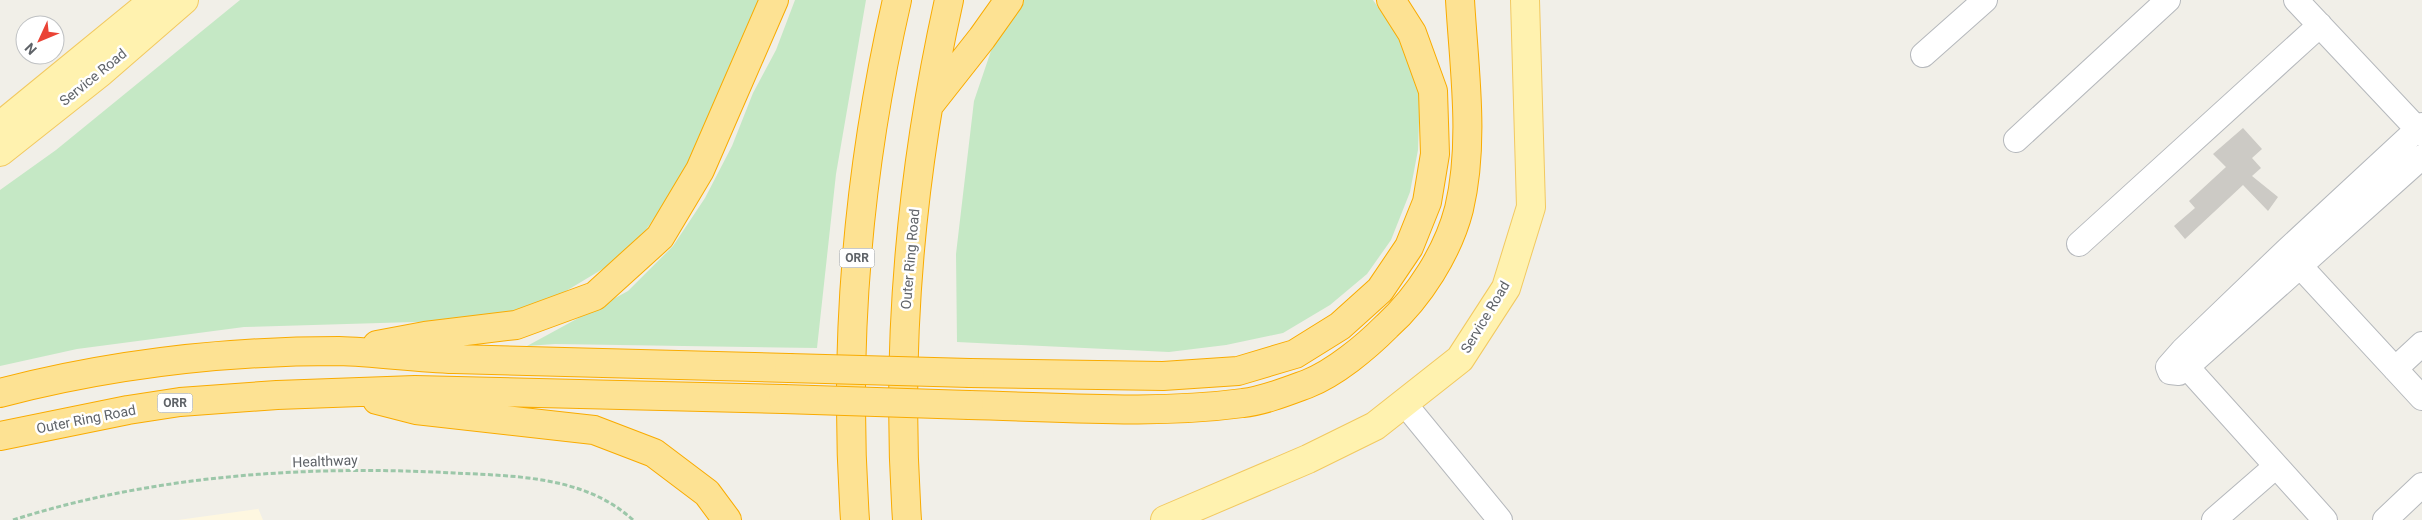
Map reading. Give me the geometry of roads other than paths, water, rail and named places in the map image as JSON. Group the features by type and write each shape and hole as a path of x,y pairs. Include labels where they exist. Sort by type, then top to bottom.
{"highway":[{"path":"342,351 425,336 516,325 595,296 660,237 700,170 774,0"},
{"name":"ORR","path":"855,520 851,414 856,275 870,140 881,74 897,0"},
{"name":"Outer Ring Road","path":"906,520 903,413 905,325 912,220 928,106 950,0"},
{"path":"928,106 982,38 1009,0"},
{"path":"0,393 71,376 172,359 256,353 342,351 426,358 789,368 1163,376 1238,371 1295,354 1340,326 1380,290 1409,248 1428,202 1435,154 1433,91 1412,33 1391,0"},
{"path":"353,394 415,390 1164,409 1245,403 1309,383 1360,352 1404,311 1437,263 1459,210 1466,159 1466,105 1460,0"},
{"name":"Outer Ring Road","path":"0,436 128,410 180,402 277,394 353,394"},
{"path":"353,394 416,410 594,430 654,453 707,493 726,520"}],"main road":[{"name":"Service Road","path":"0,126 154,0"},
{"name":"Service Road","path":"0,152 101,72 184,0"},
{"name":"Service Road","path":"1165,520 1308,459 1375,426 1460,359 1506,288 1531,207 1525,0"}],"street":[{"path":"1923,55 1985,0"},
{"path":"2016,140 2168,0"},
{"path":"2293,258 2420,130 2296,0"},
{"path":"2079,244 2320,25"},
{"path":"2325,520 2275,467 2187,367 2180,373 2174,374 2168,369 2184,350 2293,258 2422,157"},
{"path":"2293,258 2422,398"},
{"path":"2395,369 2422,344"},
{"path":"1404,403 1500,520"},
{"path":"2214,520 2275,467"},
{"path":"2385,520 2422,485"}]}
